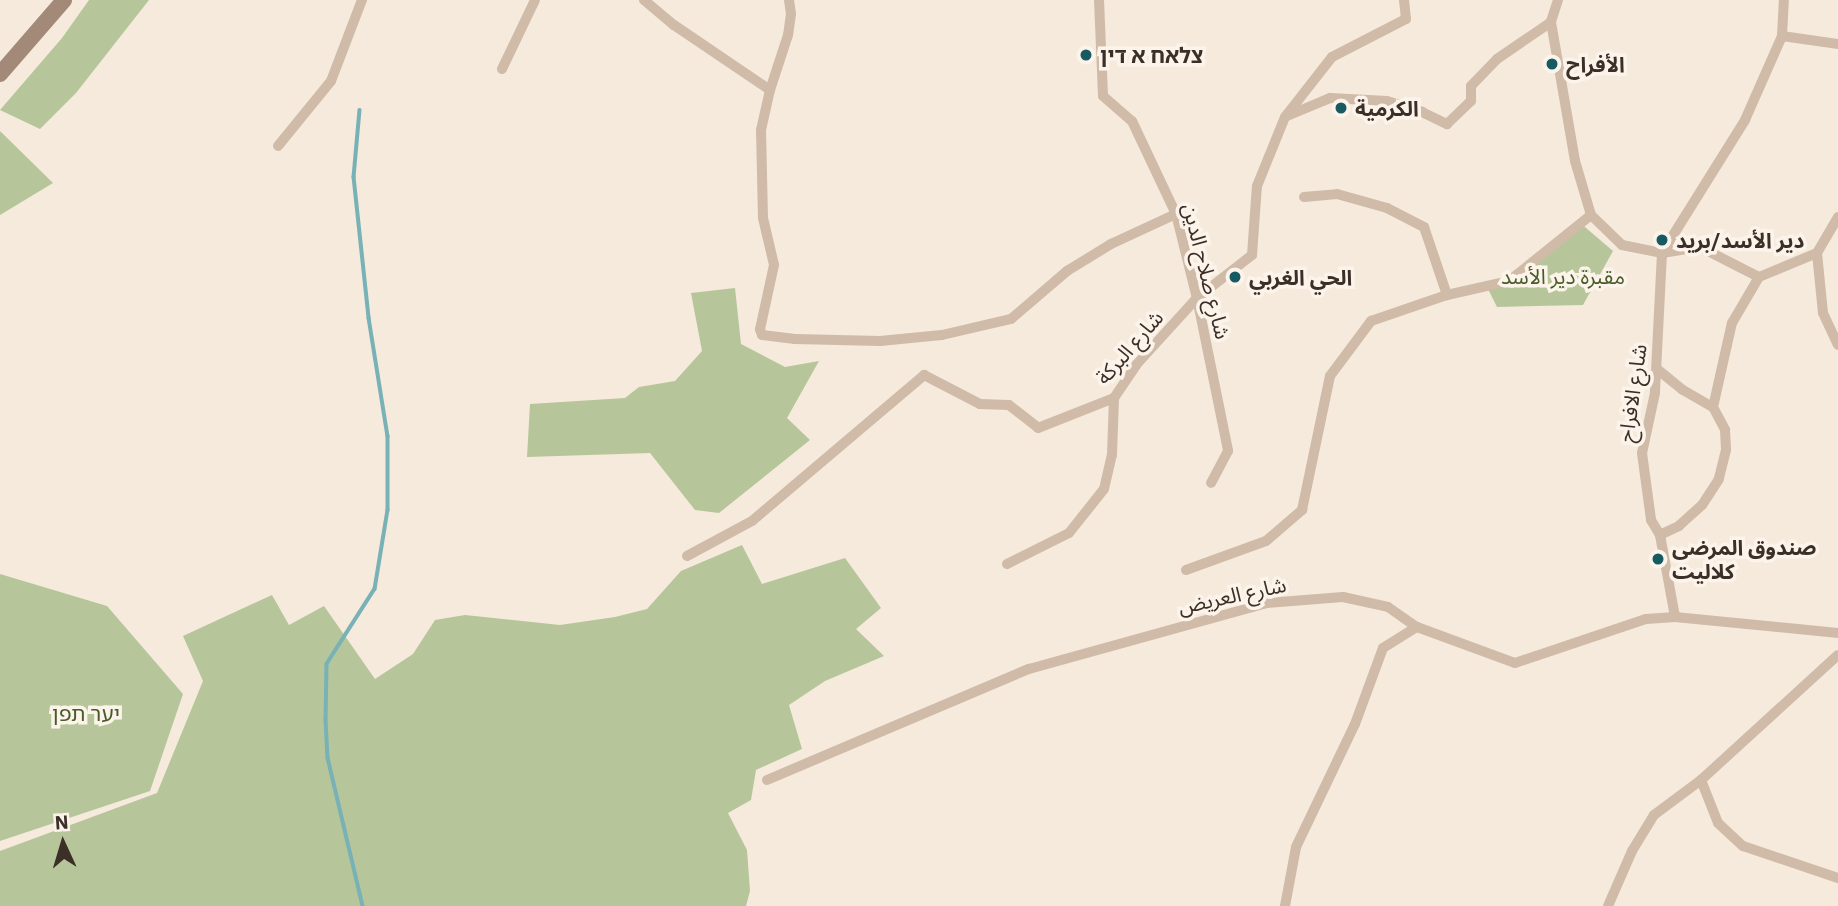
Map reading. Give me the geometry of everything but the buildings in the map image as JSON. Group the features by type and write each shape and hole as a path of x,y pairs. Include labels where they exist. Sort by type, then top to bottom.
{"main road":[{"path":"0,74 64,0"}],"street":[{"path":"278,146 331,81 362,0"},
{"path":"502,69 535,0"},
{"path":"643,0 674,25 770,90"},
{"path":"789,0 791,13 788,35 770,90 761,130 760,184 763,218 774,265 760,329 762,335 795,339 880,341 942,335 1011,319 1067,271 1111,243 1176,214"},
{"name":"شارع صلاح الدين","path":"1099,0 1102,96 1132,121 1176,214 1197,298 1228,451 1211,483"},
{"name":"شارع البركة","path":"687,555 752,521 924,376 980,404 1009,405 1038,428 1114,398 1136,365 1197,298 1252,255 1257,186 1284,117 1332,57 1406,19 1404,0"},
{"path":"1558,0 1551,22 1575,161 1591,215 1622,245 1662,253 1700,247 1759,277"},
{"path":"1662,253 1745,120 1782,36 1784,0"},
{"path":"1284,117 1330,98 1387,102 1422,112 1447,124 1471,100 1471,86 1497,59 1551,22"},
{"path":"1782,36 1838,44"},
{"path":"1304,197 1337,194 1387,208 1424,227 1447,295"},
{"path":"1186,570 1266,541 1302,510 1330,376 1371,321 1447,295 1509,281 1591,215"},
{"path":"1838,217 1817,253 1823,313 1838,345"},
{"name":"شارع الافراح","path":"1662,253 1657,369 1642,453 1651,520 1660,536 1675,617"},
{"path":"1713,407 1732,323 1759,277 1817,253"},
{"path":"1657,369 1683,390 1713,407 1725,430 1726,450 1719,479 1702,505 1679,526 1660,536"},
{"path":"1007,564 1069,533 1104,489 1112,455 1114,398"},
{"name":"شارع العريض","path":"767,780 1029,669 1267,603 1343,597 1388,607 1417,627 1515,663 1646,619 1675,617 1838,633"},
{"path":"1285,906 1296,847 1355,724 1383,648 1417,627"},
{"path":"1608,906 1632,851 1654,815 1701,780 1838,655"},
{"path":"1701,780 1718,823 1744,846 1838,878"}],"green space":[{"path":"89,0 149,0 76,93 40,129 0,110 62,38"},
{"path":"0,131 53,183 0,215"},
{"name":"مقبرة دير الأسد","path":"1579,222 1613,251 1583,305 1497,307 1487,287 1510,282"},
{"path":"735,288 741,344 785,367 819,361 787,418 810,440 719,513 695,510 650,453 527,457 530,404 625,398 639,387 675,381 702,351 691,293"},
{"path":"742,545 762,584 845,558 881,608 856,629 884,656 825,681 789,705 802,749 756,770 751,800 728,813 747,850 750,891 746,906 0,906 0,851 157,793 203,681 183,636 272,595 289,625 324,606 375,679 413,654 435,620 465,615 560,625 615,617 647,609 681,571"},
{"name":"יער תפן","path":"0,574 107,606 183,694 150,791 0,841"}],"waterway":[{"path":"360,110 354,177 369,318 388,436 388,510 375,589 327,664 326,720 328,758 363,906"}],"place":[{"name":"צלאח א דין","path":"1086,55"},
{"name":"الأفراح","path":"1552,64"},
{"name":"الكرمية","path":"1341,108"},
{"name":"دير الأسد/بريد","path":"1662,240"},
{"name":"الحي الغربي","path":"1235,277"},
{"name":"صندوق المرضى كلاليت","path":"1658,559"}]}
